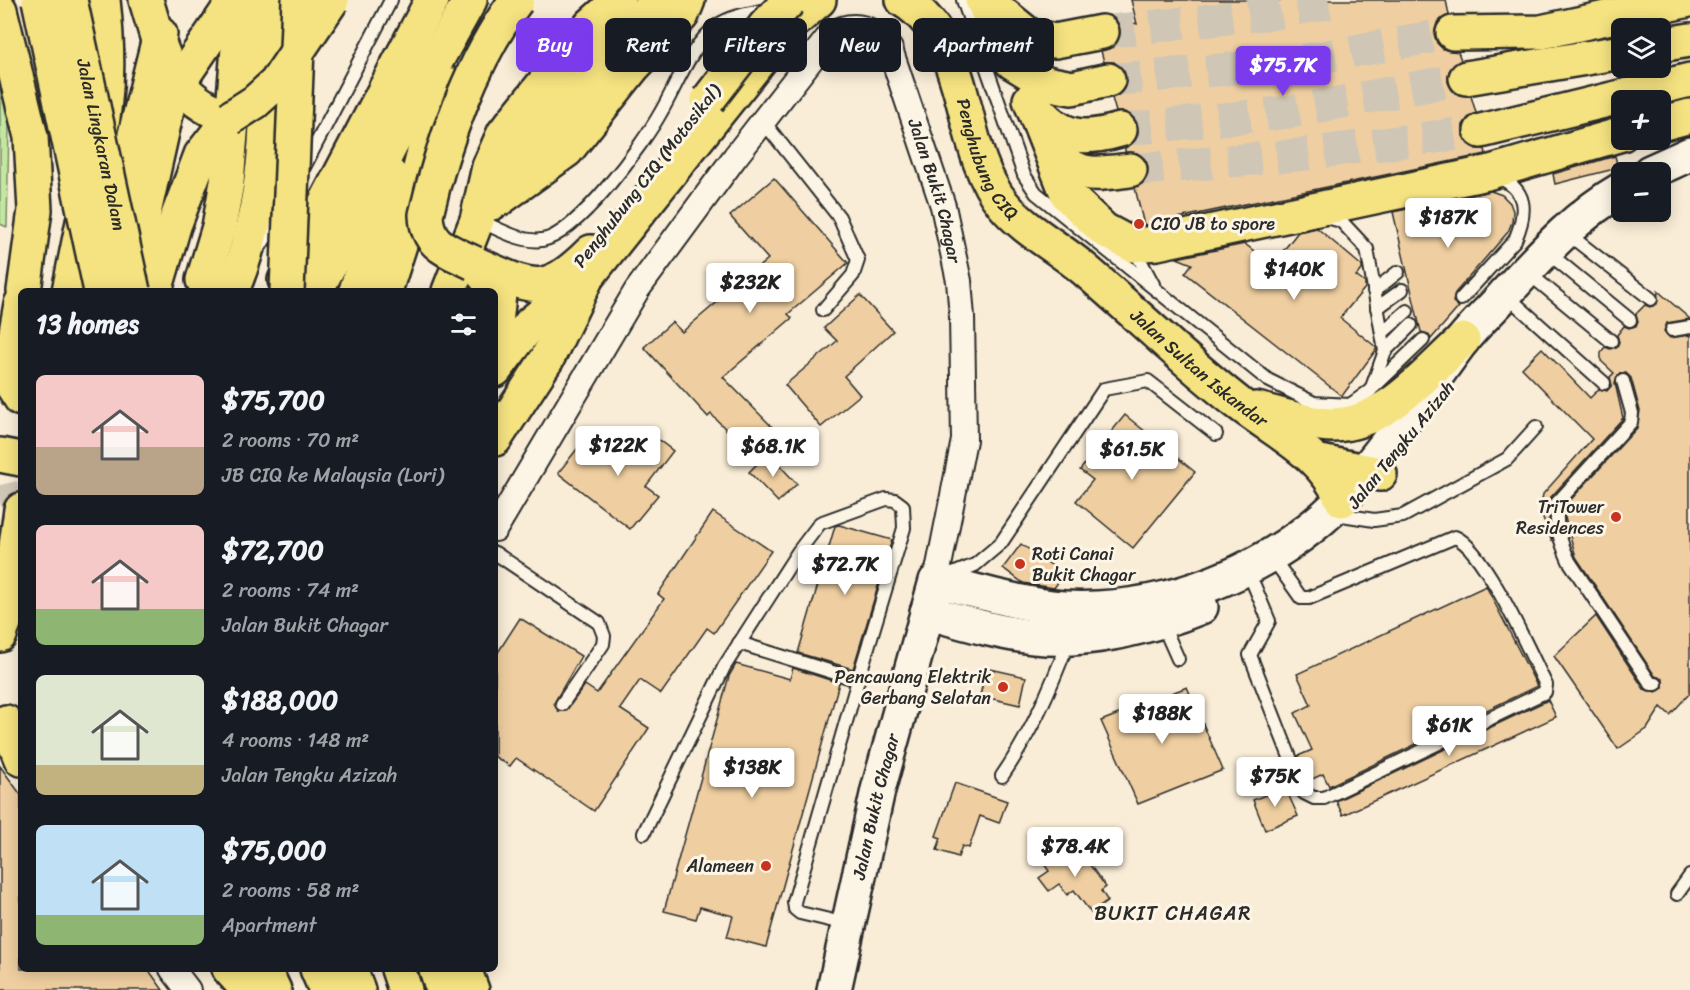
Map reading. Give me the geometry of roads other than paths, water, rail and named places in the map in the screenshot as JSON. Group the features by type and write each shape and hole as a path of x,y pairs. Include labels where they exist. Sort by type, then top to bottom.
{"main road":[{"path":"14,0 36,24 67,28 92,19 102,0"},
{"name":"Jalan Lingkaran Dalam","path":"39,0 101,288"},
{"name":"Jalan Lingkaran Dalam","path":"70,0 132,288"},
{"path":"70,288 106,107 109,52 102,0"},
{"path":"127,288 167,110 177,85 235,0"},
{"path":"225,281 219,227 227,182 242,0"},
{"path":"225,281 256,205 261,172 266,78 262,28 264,0"},
{"path":"266,78 300,0"},
{"path":"287,288 300,0"},
{"path":"156,288 174,226 201,155 230,118 255,102 276,83 332,0"},
{"path":"281,288 432,0"},
{"path":"318,288 409,110 470,0"},
{"path":"386,288 425,148 454,79 500,0"},
{"name":"Penghubung CIQ (Motosikal)","path":"518,0 499,26 466,94 426,215 429,234 438,246 523,284 540,287 566,277 591,252 717,101 765,26 790,0"},
{"path":"485,211 489,167 504,133 526,109 591,25 619,0"},
{"path":"450,288 485,211 519,159 607,50 646,12 666,0"},
{"path":"485,211 567,150 633,68 682,15 688,0"},
{"path":"498,434 547,359 587,277 717,101 783,31 819,0"},
{"name":"Penghubung CIQ","path":"903,0 927,20 944,47 986,172 1002,203 1082,267"},
{"path":"936,0 946,12 955,32 1011,188 1028,208 1062,238 1082,267"},
{"path":"984,0 1030,36 1055,41 1102,32"},
{"path":"984,0 992,18"},
{"path":"1453,33 1541,32 1689,0"},
{"path":"0,10 31,137 35,210 27,278"},
{"path":"160,10 179,34 196,40 212,32"},
{"path":"160,10 177,85 208,111 230,118"},
{"path":"96,288 160,10"},
{"path":"1671,43 1690,40"},
{"path":"1466,78 1611,53"},
{"path":"1017,72 1068,196 1104,230 1132,245 1157,243 1487,173 1611,137"},
{"path":"1028,72 1046,83 1072,88 1108,80"},
{"path":"1481,131 1690,80"},
{"path":"1030,100 1045,119 1067,133 1092,138 1120,130"},
{"path":"357,288 409,110"},
{"path":"1671,121 1690,116"},
{"path":"1051,152 1072,170 1098,174 1130,170"},
{"path":"1671,163 1690,154"},
{"path":"1671,177 1690,169"},
{"name":"Jalan Tengku Azizah","path":"1372,472 1397,431 1463,340 1576,221 1611,197"},
{"name":"Jalan Tengku Azizah","path":"927,612 1000,632 1069,639 1139,629 1162,622 1266,576 1342,508 1492,332 1558,261 1603,216 1611,211"},
{"path":"474,263 494,288"},
{"name":"Jalan Sultan Iskandar","path":"1082,267 1240,405 1320,462 1331,477 1342,508"},
{"path":"498,366 531,323 587,277"},
{"path":"0,316 18,291"},
{"path":"18,321 9,371 10,382 18,394"},
{"path":"1240,405 1333,425 1357,422 1375,415 1397,399 1463,340"},
{"path":"0,455 18,458"},
{"name":"Jalan Sultan Iskandar","path":"1320,462 1372,472"},
{"path":"0,506 8,521 14,553"},
{"name":"Jalan Tengku Azizah","path":"936,581 1024,603 1065,608 1128,604 1172,597 1200,589 1235,574 1279,549 1342,508"},
{"path":"0,634 6,617 18,528"},
{"name":"Jalan Bukit Chagar","path":"834,990 878,790 936,581"},
{"path":"7,731 18,753"},
{"path":"232,972 248,990"},
{"path":"265,972 274,990"},
{"path":"318,972 326,990"},
{"path":"351,972 358,990"},
{"path":"399,972 405,990"},
{"path":"437,972 443,990"},
{"path":"465,972 471,990"}],"street":[{"name":"Jalan Bukit Chagar","path":"498,524 616,321 763,121 831,34 855,25 868,29 881,37 890,49 942,206 959,281 962,317 964,440 936,581"},
{"path":"7,731 18,762"},
{"path":"174,972 188,990"}],"lane":[{"path":"225,281 258,250 273,226 391,0"},
{"path":"485,211 524,239 542,240 560,234 626,165 660,114 690,57 712,30 735,17 810,0"},
{"path":"963,0 1024,175 1030,184 1054,210 1268,380 1314,403 1350,405 1371,390 1422,340"},
{"path":"763,121 840,217 858,260 853,275 823,310"},
{"path":"1461,299 1515,240 1520,228 1523,212 1521,196 1512,183 1487,173"},
{"path":"1305,212 1341,221 1367,249 1385,351"},
{"path":"1132,245 1156,291"},
{"path":"1558,261 1651,299"},
{"path":"1558,261 1630,320"},
{"path":"1558,261 1611,341"},
{"path":"1374,291 1398,272"},
{"path":"1377,308 1402,290"},
{"path":"1517,305 1604,383"},
{"path":"1382,333 1407,311"},
{"path":"1371,390 1385,351 1411,325"},
{"path":"1672,330 1690,327"},
{"path":"936,581 975,565 1001,543 1104,389 1148,381 1216,434"},
{"path":"1623,381 1632,413 1631,422 1557,503 1556,520 1560,539 1569,561 1652,684 1656,684"},
{"path":"1342,508 1374,520 1403,516 1507,459 1536,427"},
{"path":"644,833 724,668 798,552 820,523 886,499 895,500 903,506 904,528 794,902 795,909 800,913 847,924"},
{"path":"1455,537 1462,540 1485,568 1546,685 1545,692 1324,798 1314,798 1304,793 1250,655 1269,621 1266,576 1301,598 1309,598 1455,537"},
{"path":"498,555 599,623 602,628 603,644 562,704"},
{"path":"1162,622 1178,659"},
{"path":"1002,776 1020,749 1038,714 1069,639"},
{"path":"739,643 858,680"},
{"path":"1677,894 1690,876"}],"tunnel":[{"path":"1102,32 1275,13 1343,0"},
{"path":"1108,80 1283,64 1453,33"},
{"path":"1120,130 1290,112 1466,78"},
{"path":"1130,170 1298,155 1481,131"},
{"path":"0,502 18,498"}],"place":[{"name":"CIO JB to spore","path":"1139,224"},
{"name":"TriTower Residences","path":"1616,517"},
{"name":"Roti Canai Bukit Chagar","path":"1020,564"},
{"name":"Pencawang Elektrik Gerbang Selatan","path":"1003,687"},
{"name":"Alameen","path":"766,866"}],"district":[{"name":"BUKIT CHAGAR","path":"1173,913"}]}
